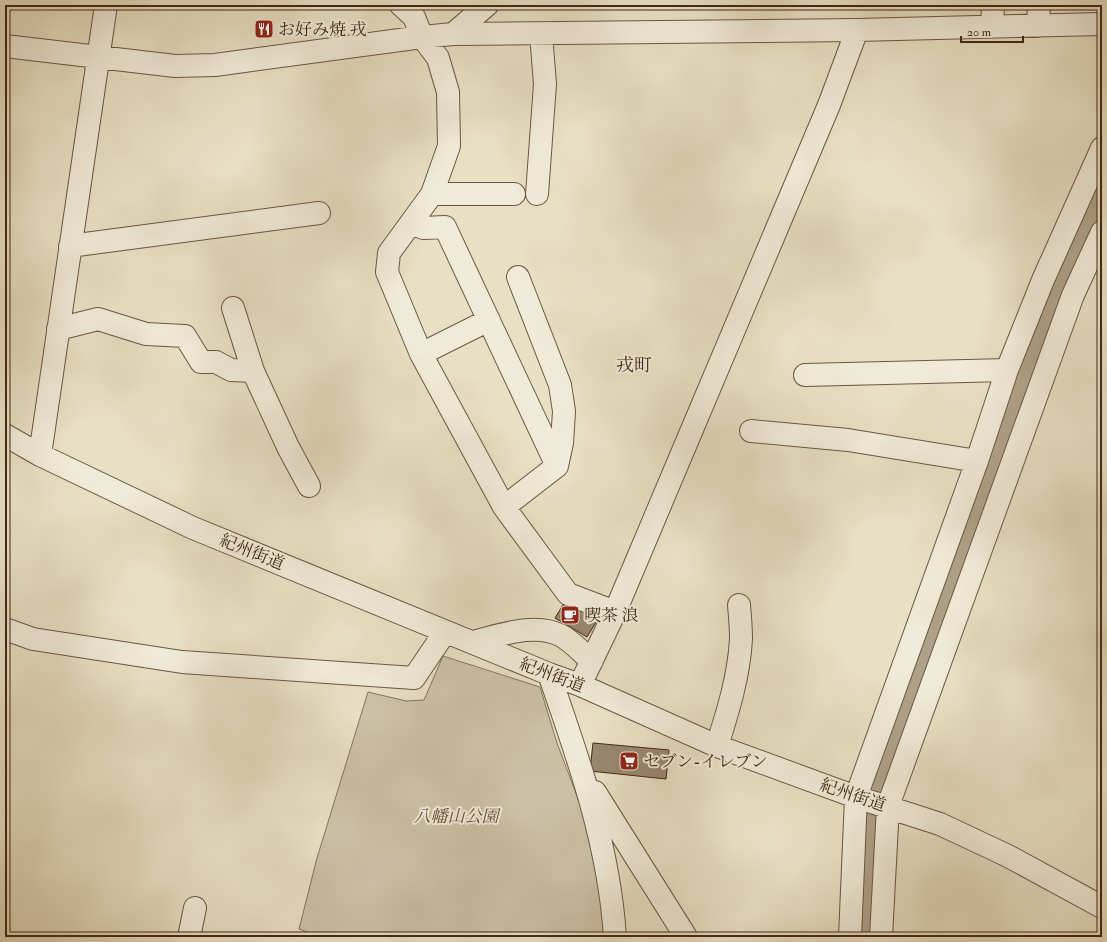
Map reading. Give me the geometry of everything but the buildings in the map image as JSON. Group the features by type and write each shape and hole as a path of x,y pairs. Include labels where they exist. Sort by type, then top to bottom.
{"street":[{"path":"40,455 106,5"},
{"path":"402,5 414,17 422,37 438,58 448,92 449,146 432,194 390,253 387,272 421,354 504,507 568,594 615,612"},
{"path":"453,34 487,5"},
{"path":"992,27 993,5"},
{"path":"5,46 175,66 215,65 453,34 857,30 992,27 1038,15 1102,24"},
{"path":"580,684 615,612 829,105 857,30"},
{"path":"537,194 546,84 541,34"},
{"path":"850,937 873,802 977,461 1007,370 1043,280 1102,148"},
{"path":"432,194 514,194"},
{"path":"70,246 319,213"},
{"path":"412,222 423,228 445,227 557,466"},
{"path":"881,937 873,802 1073,295 1102,232"},
{"path":"504,507 557,466 562,443 564,411 560,385 518,277"},
{"path":"233,308 253,371 288,447 309,486"},
{"path":"58,329 98,319 146,334 185,336 201,362 216,362 231,370 253,371"},
{"path":"421,354 489,320"},
{"path":"805,375 1007,370"},
{"path":"751,431 848,440 977,461"},
{"name":"紀州街道","path":"5,435 40,455 193,528 549,674 580,684 717,746 947,827 1008,856 1102,907"},
{"path":"717,746 732,696 738,663 741,638 739,605"},
{"path":"5,629 33,640 182,662 414,678 445,632"},
{"path":"472,642 515,632 545,630 562,635 592,661"},
{"path":"549,674 585,776 600,837 612,898 615,937"},
{"path":"585,776 686,937"},
{"path":"189,937 195,908"}],"green space":[{"name":"八幡山公園","path":"443,656 540,687 557,743 580,804 593,830 606,937 320,937 299,929 317,858 368,692 406,701 424,700"}],"waterway":[{"path":"863,937 868,820 875,788 1041,337 1102,189"}],"place":[{"name":"お好み焼 戎","path":"264,29"},
{"name":"喫茶 浪","path":"570,615"},
{"name":"セブン-イレブン","path":"629,761"}],"district":[{"name":"戎町","path":"634,365"}]}
